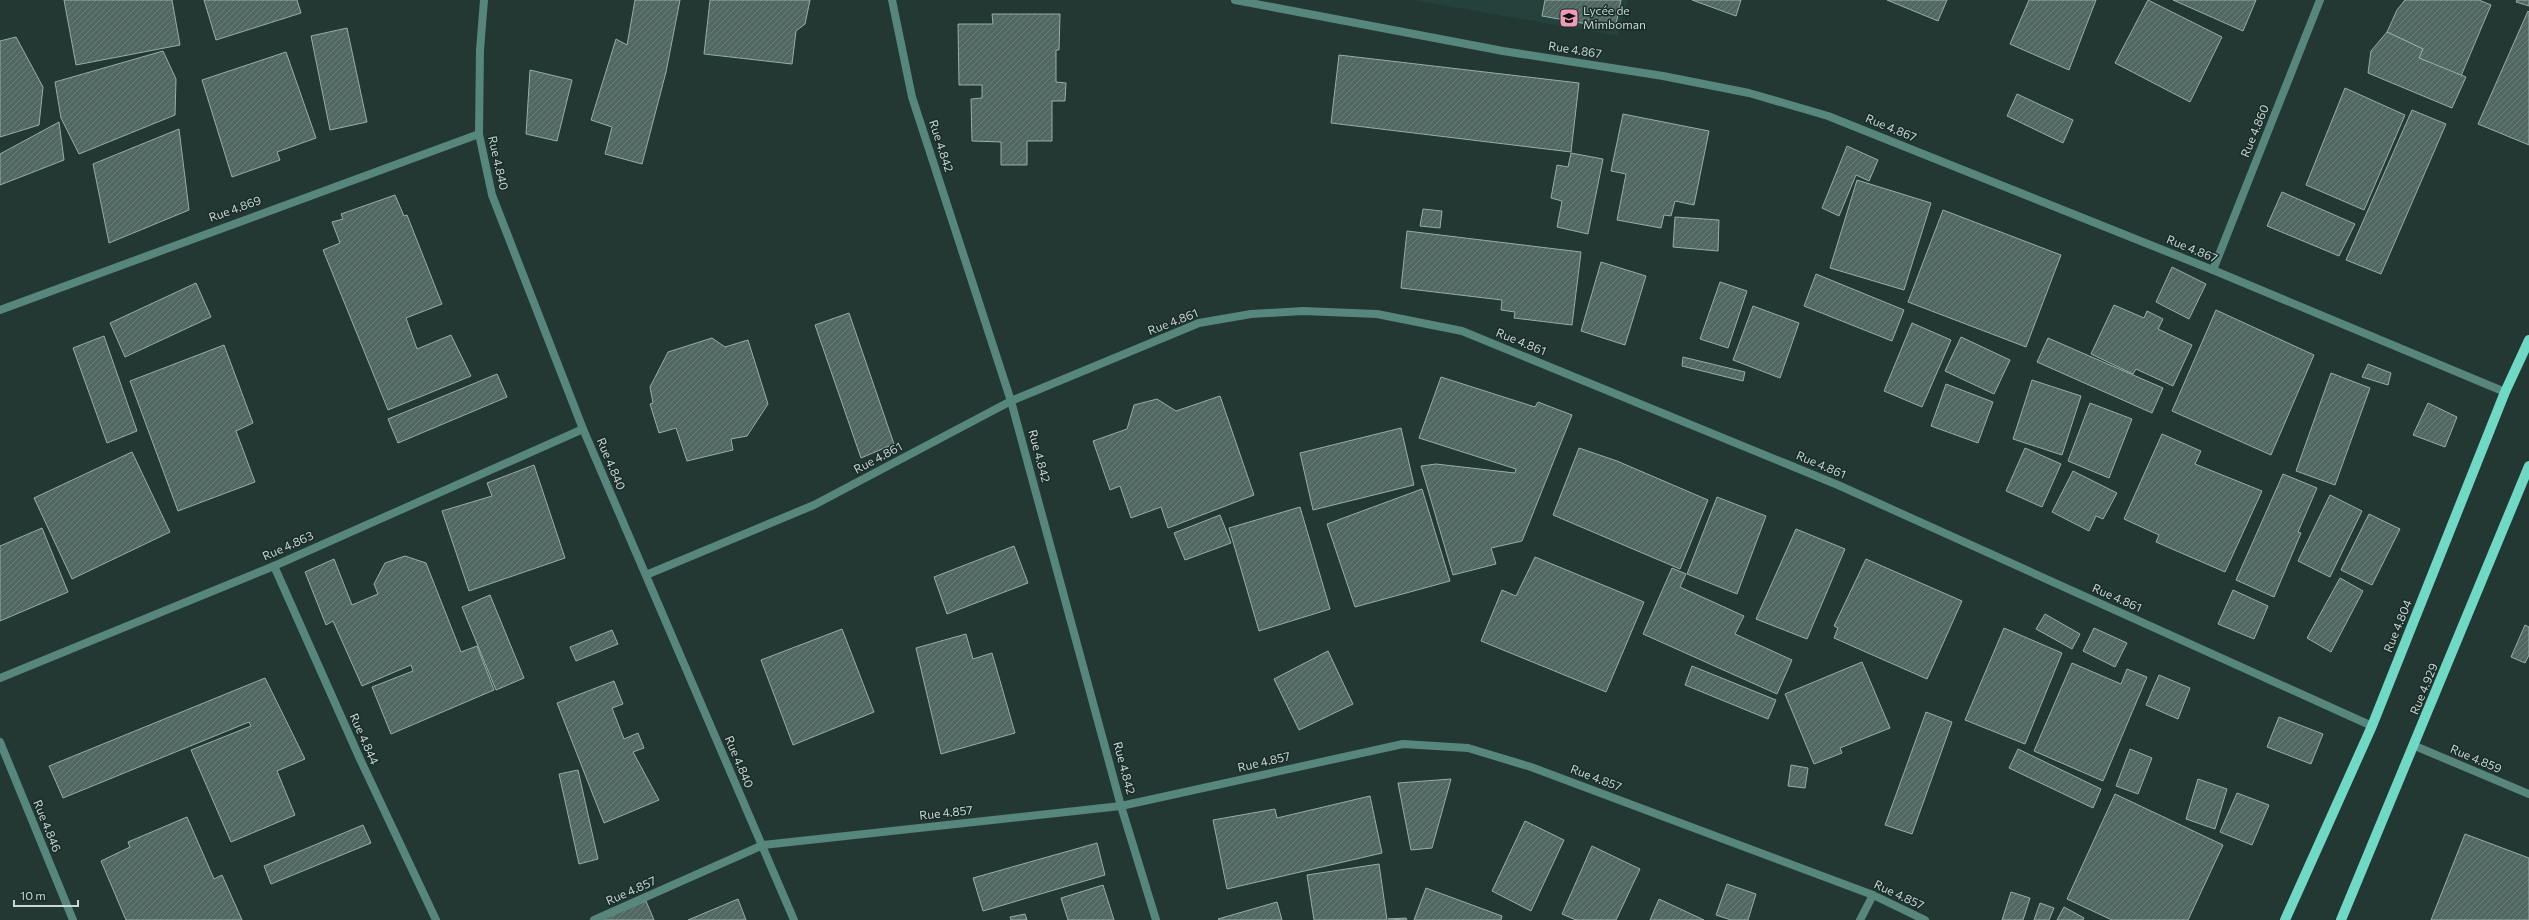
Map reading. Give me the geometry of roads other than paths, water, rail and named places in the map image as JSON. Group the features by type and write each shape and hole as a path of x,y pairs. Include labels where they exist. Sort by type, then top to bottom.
{"main road":[{"name":"Rue 4.804","path":"2286,920 2372,726 2505,392 2529,340"},
{"name":"Rue 4.929","path":"2341,920 2415,746 2529,466"}],"street":[{"name":"Rue 4.840","path":"484,0 480,50 479,134 492,194 520,270 583,428 794,920"},
{"name":"Rue 4.842","path":"892,0 912,97 1012,401 1122,806 1156,920"},
{"name":"Rue 4.867","path":"1235,0 1502,51 1663,76 1749,93 1828,116 2213,270 2505,392"},
{"name":"Rue 4.860","path":"2213,270 2320,0"},
{"name":"Rue 4.869","path":"0,310 479,134"},
{"name":"Rue 4.861","path":"646,575 814,505 1012,401 1199,323 1252,314 1303,311 1377,314 1462,331 1838,485 2372,726"},
{"name":"Rue 4.863","path":"0,678 274,566 583,428"},
{"name":"Rue 4.844","path":"274,566 360,759 436,920"},
{"name":"Rue 4.846","path":"0,742 73,920"},
{"name":"Rue 4.857","path":"594,920 763,845 1122,806 1403,744 1468,748 1531,767 1873,895 1925,920"},
{"name":"Rue 4.859","path":"2415,746 2529,794"},
{"path":"1860,920 1873,895"}],"place":[{"name":"Lycée de Mimboman","path":"1569,18"}]}
